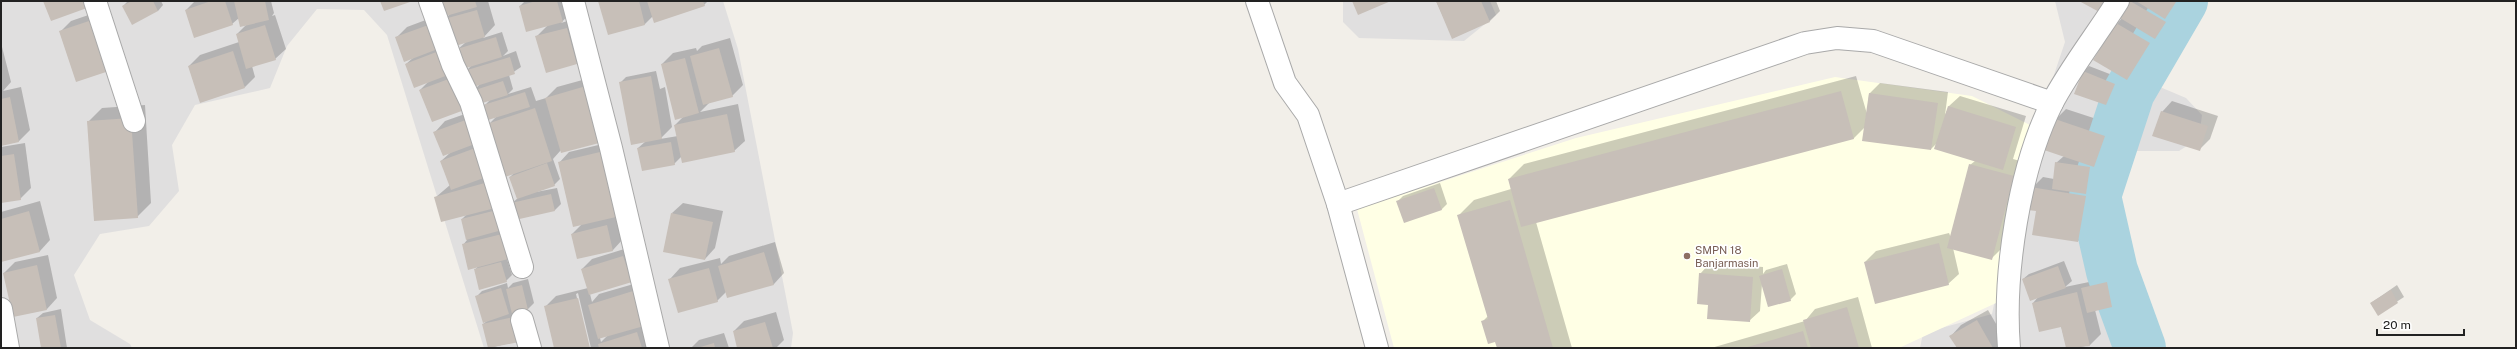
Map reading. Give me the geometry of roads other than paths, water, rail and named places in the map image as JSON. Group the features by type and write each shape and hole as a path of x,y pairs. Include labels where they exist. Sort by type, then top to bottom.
{"street":[{"path":"96,1 134,121"},
{"path":"430,1 453,65 471,102 522,267"},
{"path":"573,1 658,348"},
{"path":"1257,1 1285,83 1308,115 1338,204 1377,348"},
{"path":"2010,348 2009,292 2021,194 2052,103 2118,1"},
{"path":"1338,204 1805,43 1837,38 1873,41 2052,103"},
{"path":"1,310 8,348"},
{"path":"522,320 530,348"}],"waterway":[{"path":"2140,348 2112,271 2095,196 2129,92 2182,1"}],"place":[{"name":"SMPN 18 Banjarmasin","path":"1687,256"}]}
